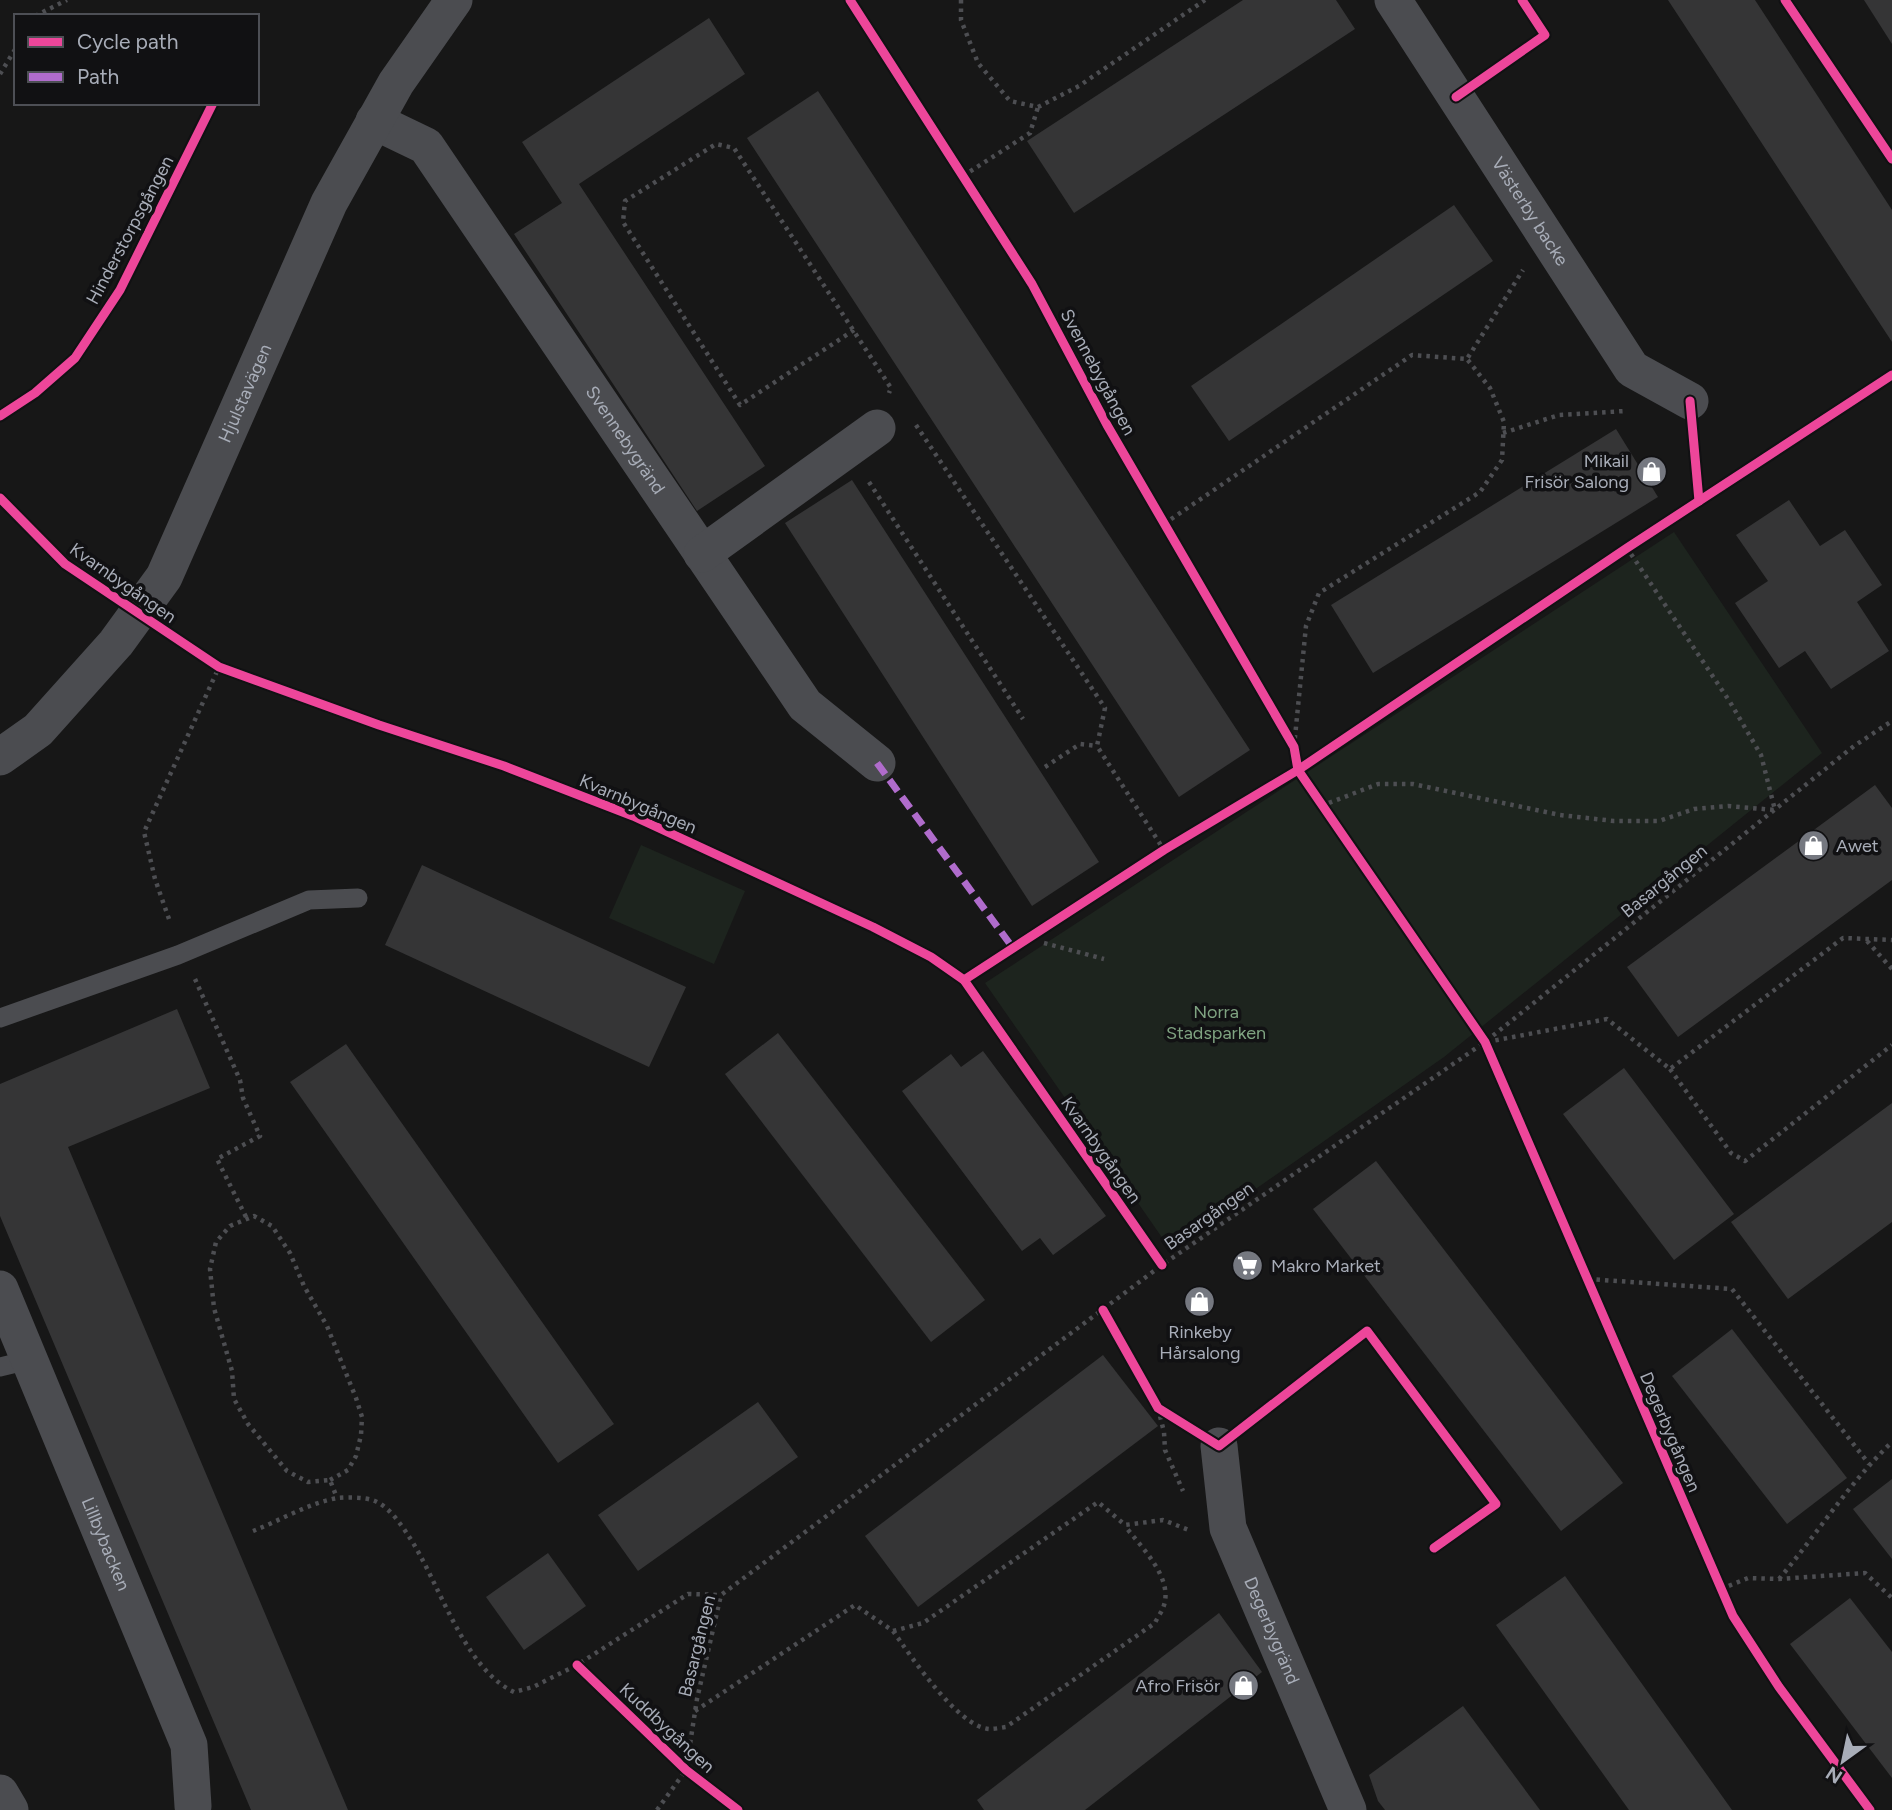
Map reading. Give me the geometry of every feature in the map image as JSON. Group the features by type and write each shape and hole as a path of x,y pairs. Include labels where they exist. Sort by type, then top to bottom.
{"street":[{"name":"Hjulstavägen","path":"0,757 38,730 116,643 164,577 329,203 396,83 454,0"},
{"name":"Västerby backe","path":"1393,0 1632,369 1690,401"},
{"name":"Svennebygränd","path":"374,121 426,146 805,705 877,762"},
{"path":"702,554 877,428"},
{"name":"Lillbybacken","path":"0,1289 14,1364 189,1745 193,1806"},
{"name":"Degerbygränd","path":"1219,1446 1228,1528 1348,1810"},
{"path":"0,1793 10,1810"}],"lane":[{"path":"0,1018 183,952 309,900 358,898"}],"path":[{"path":"39,14 67,0"},
{"path":"961,0 961,20 978,63 1010,101 1038,107 1079,86 1205,0"},
{"path":"0,74 14,51"},
{"path":"963,176 1030,132 1038,107"},
{"path":"956,165 970,187"},
{"path":"1467,359 1523,269"},
{"path":"1164,524 1412,355 1467,359 1490,388 1504,422 1502,460 1480,492 1319,593 1307,626 1294,747 1296,758"},
{"path":"1503,433 1559,415 1630,411"},
{"path":"848,449 1023,719"},
{"path":"1158,513 1171,536"},
{"path":"1616,555 1637,541"},
{"path":"1321,806 1378,784 1413,784 1560,815 1614,821 1659,821 1694,809 1728,806 1776,810 1761,755 1730,702 1627,548"},
{"path":"208,660 231,671"},
{"path":"169,919 155,879 144,832 219,667"},
{"path":"1287,735 1294,747"},
{"path":"1045,767 1080,744 1097,746"},
{"path":"1315,797 1329,817"},
{"path":"1153,857 1175,843"},
{"path":"1671,1069 1843,938 1892,940"},
{"path":"1866,940 1892,970"},
{"path":"1044,943 1104,959"},
{"path":"183,952 240,1080 243,1098 260,1136 217,1159 247,1219"},
{"path":"1485,1042 1607,1019 1671,1069 1731,1153 1745,1161 1892,1045"},
{"path":"1477,1031 1490,1054"},
{"path":"254,1216 272,1226 290,1253 304,1286 327,1326 362,1417 356,1456 348,1471 330,1480 308,1482 287,1471 248,1424 234,1399 232,1371 214,1308 210,1269 216,1242 230,1226 254,1216"},
{"path":"1155,1254 1162,1265"},
{"path":"1583,1266 1593,1291"},
{"path":"1588,1279 1732,1289 1869,1464"},
{"path":"1103,1310 1109,1321"},
{"path":"1152,1398 1158,1409 1168,1415"},
{"path":"1779,1579 1814,1538 1869,1464 1892,1442"},
{"path":"330,1480 337,1498"},
{"path":"253,1531 337,1498 375,1501 401,1524 424,1558 444,1604 467,1644 501,1686 514,1692 577,1665 688,1594 721,1595"},
{"path":"695,1711 855,1605 893,1631 940,1693 963,1716 987,1729 1006,1727 1155,1623 1164,1606 1164,1584 1160,1573 1125,1525 1098,1503 923,1623 893,1631"},
{"path":"1125,1525 1163,1520 1193,1532"},
{"path":"1716,1577 1723,1593 1748,1578 1779,1579 1865,1573 1892,1598"},
{"path":"577,1665 587,1675"}],"green space":[{"name":"Norra Stadsparken","path":"1674,532 1822,753 1444,1057 1170,1249 985,983"},
{"path":"641,845 745,891 714,964 609,918"}],"building":[{"path":"1243,0 1336,0 1355,29 1074,213 1027,141"},
{"path":"1668,0 1755,0 1892,210 1892,342"},
{"path":"1864,0 1892,0 1892,44"},
{"path":"709,18 745,74 579,184 765,466 697,511 514,234 562,203 522,142"},
{"path":"818,91 1250,750 1179,797 747,138"},
{"path":"1454,205 1493,261 1229,441 1191,386"},
{"path":"1616,429 1658,497 1373,673 1331,605"},
{"path":"852,480 1099,862 1032,906 785,523"},
{"path":"1789,500 1820,546 1845,530 1882,585 1857,602 1889,651 1831,689 1805,651 1779,668 1735,603 1768,581 1736,535"},
{"path":"1875,785 1892,808 1892,880 1678,1037 1627,967"},
{"path":"422,865 686,987 649,1067 385,945"},
{"path":"177,1009 210,1088 68,1147 348,1810 251,1810 0,1216 0,1084"},
{"path":"778,1033 985,1300 931,1342 725,1074"},
{"path":"346,1044 614,1424 558,1463 290,1082"},
{"path":"983,1051 1106,1216 1053,1255 1040,1238 1022,1251 902,1091 951,1054 961,1067"},
{"path":"1624,1068 1734,1214 1674,1260 1563,1114"},
{"path":"1892,1103 1892,1222 1788,1299 1731,1222"},
{"path":"1376,1161 1623,1483 1561,1531 1313,1209"},
{"path":"1732,1329 1847,1478 1787,1524 1672,1376"},
{"path":"1103,1355 1158,1426 918,1607 865,1536"},
{"path":"758,1402 798,1457 638,1571 598,1515"},
{"path":"1892,1479 1892,1559 1853,1509"},
{"path":"548,1553 586,1606 524,1650 486,1597"},
{"path":"1565,1576 1732,1810 1629,1810 1496,1625"},
{"path":"1850,1598 1892,1652 1892,1778 1790,1644"},
{"path":"1219,1613 1262,1672 1085,1810 984,1810 977,1800"},
{"path":"1463,1706 1540,1810 1385,1810 1378,1801 1369,1775"}],"marked path":[{"path":"877,763 1013,948"}],"cycle path":[{"name":"Svennebygången","path":"850,0 1032,284 1107,425 1294,747 1298,770 1485,1042 1733,1616 1779,1687 1870,1810"},
{"path":"1456,97 1545,35 1522,0"},
{"path":"1785,0 1892,159"},
{"name":"Hinderstorpsgången","path":"0,416 35,393 75,358 120,290 212,105"},
{"path":"964,980 1164,850 1298,770 1627,548 1892,375"},
{"path":"1690,401 1699,501"},
{"name":"Kvarnbygången","path":"0,498 65,564 219,667 379,725 504,766 633,816 873,927 931,957 964,980 1162,1265"},
{"path":"1103,1310 1158,1408 1219,1446 1367,1331 1496,1504 1434,1548"},
{"name":"Kuddbygången","path":"577,1665 686,1770 738,1810"}],"place":[{"name":"Mikail Frisör Salong","path":"1652,471"},
{"name":"Awet","path":"1813,846"},
{"name":"Makro Market","path":"1248,1266"},
{"name":"Rinkeby Hårsalong","path":"1200,1302"},
{"name":"Afro Frisör","path":"1243,1686"}]}
